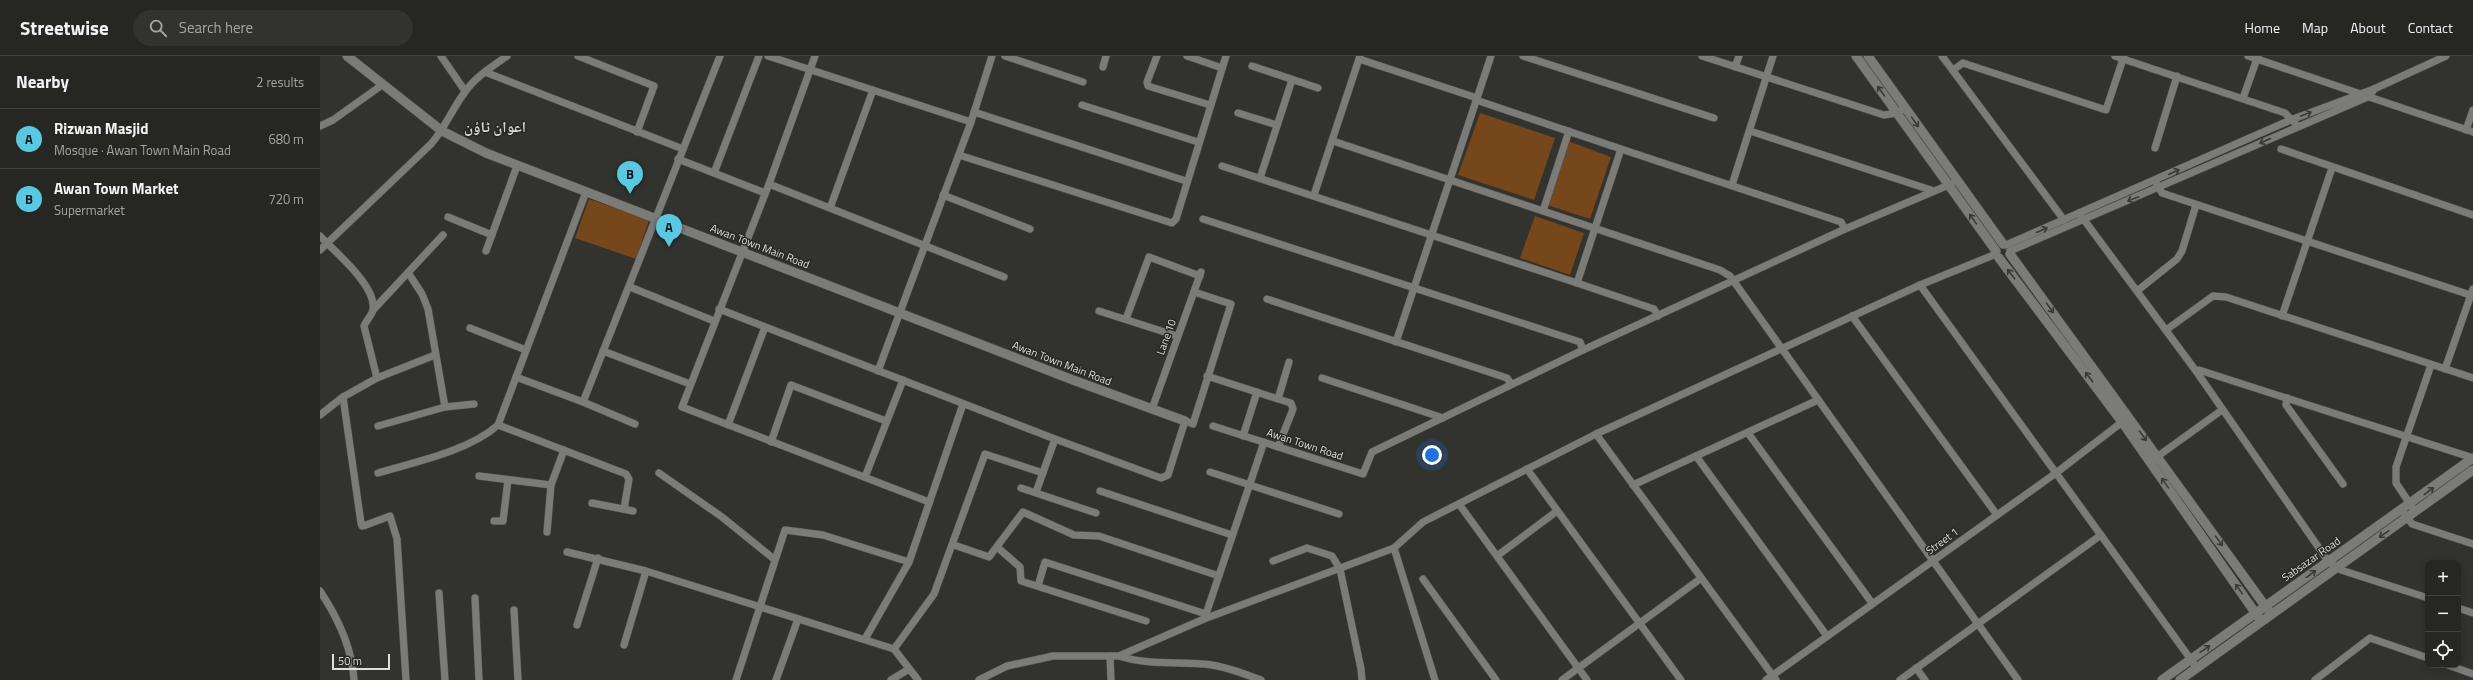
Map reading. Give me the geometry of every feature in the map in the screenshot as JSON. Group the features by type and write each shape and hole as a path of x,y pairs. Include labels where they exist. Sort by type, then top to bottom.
{"street":[{"name":"Awan Town Main Road","path":"347,56 442,131 517,166 1185,421"},
{"path":"440,56 465,91"},
{"path":"320,250 442,131 465,91 485,72 507,56"},
{"path":"578,56 654,86 637,132"},
{"path":"583,402 630,287 678,159 720,56"},
{"path":"714,173 759,56"},
{"path":"768,56 971,122"},
{"path":"815,56 769,184 714,321 682,407 728,426 929,502"},
{"path":"878,371 971,122 992,56"},
{"path":"1005,56 1083,82"},
{"path":"1103,67 1106,56"},
{"path":"1157,56 1147,82 1148,86 1210,105"},
{"path":"1187,56 1222,68"},
{"path":"959,155 1168,223 1176,219 1198,142 1226,56"},
{"path":"1396,342 1491,56"},
{"path":"1523,56 1714,118"},
{"path":"1702,56 1884,115 1901,110"},
{"path":"1735,67 1738,56"},
{"path":"1732,185 1773,56"},
{"path":"1856,56 1957,181 2003,251 2154,459 2262,622"},
{"path":"1868,56 1948,185 2003,251"},
{"path":"1942,56 2064,220"},
{"path":"2115,56 2124,57 2285,113 2293,119 2297,127"},
{"path":"2248,56 2470,131 2473,110"},
{"path":"1119,656 1205,617 1394,548 1423,522 1596,434 1781,347 1920,285 2003,251 2081,216 2154,180 2293,119 2374,89 2446,56"},
{"path":"1953,70 1962,63 1966,64 2106,110 2124,57"},
{"path":"1314,195 1360,58 1569,131 1841,222 1846,229"},
{"path":"2243,98 2257,58"},
{"path":"1252,66 1318,88"},
{"path":"485,72 683,149"},
{"path":"2155,148 2177,76"},
{"path":"1260,178 1292,80"},
{"path":"320,126 333,120 382,85"},
{"path":"2003,251 2064,220 2081,216 2158,188 2370,96 2374,89"},
{"path":"830,208 873,90"},
{"path":"1082,105 1198,142"},
{"path":"974,112 1186,182"},
{"path":"1238,113 1277,125"},
{"path":"1543,211 1569,131"},
{"path":"1750,131 1934,191"},
{"path":"1333,141 1720,270 1734,281 2018,680"},
{"path":"1577,283 1594,228 1622,149"},
{"path":"2281,149 2332,168 2473,215"},
{"path":"678,159 765,193"},
{"path":"486,252 517,166"},
{"path":"1222,166 1432,234 1654,309 1658,316"},
{"path":"2282,316 2332,168"},
{"path":"2154,180 2162,193 2307,243 2472,293 2445,369"},
{"path":"1322,378 1443,418 1583,350 1846,229 1957,181"},
{"path":"769,184 924,246 1004,276"},
{"path":"378,473 441,454 485,437 498,425 586,192"},
{"path":"944,195 1030,230"},
{"path":"2137,291 2180,255 2196,205"},
{"path":"2081,216 2196,371 2328,561 2336,568 2425,597"},
{"path":"448,217 492,235"},
{"path":"1203,219 1580,342 1583,350"},
{"path":"377,378 364,326 373,310 409,274 443,235"},
{"path":"320,236 365,283 372,295 373,310"},
{"name":"Lane 10","path":"1126,319 1149,257 1200,274 1152,409"},
{"path":"409,274 422,294 428,309 445,407"},
{"path":"1920,285 2197,668"},
{"path":"630,287 714,321"},
{"path":"719,309 1055,439 1165,477 1168,475 1185,421 1193,424 1231,304 1194,292"},
{"path":"2166,330 2213,296 2226,297 2473,378"},
{"path":"1267,299 1507,378 1511,384"},
{"path":"1099,310 1177,336"},
{"path":"1852,316 1997,515"},
{"path":"728,426 765,327"},
{"path":"470,328 526,350"},
{"path":"603,351 690,384"},
{"path":"320,415 342,396 360,385 435,355"},
{"path":"1278,399 1289,362"},
{"path":"2413,508 2396,483 2396,467 2408,438 2432,365"},
{"path":"2196,371 2199,370 2473,458"},
{"path":"1207,376 1291,403 1293,408 1278,447"},
{"path":"516,377 583,402 635,424"},
{"path":"865,477 903,380"},
{"path":"771,442 792,385 886,421"},
{"path":"1243,436 1257,392"},
{"path":"342,396 362,526 390,516 397,539 406,680"},
{"path":"2287,398 2286,404 2343,484"},
{"path":"1633,485 1818,400"},
{"path":"378,426 445,407 474,404"},
{"path":"865,640 909,562 963,404"},
{"path":"2154,459 2222,410"},
{"name":"Awan Town Road","path":"1213,426 1364,474 1372,452 1443,418"},
{"name":"Street 1","path":"1771,678 1872,603 2056,473 2126,419"},
{"path":"498,425 628,476 624,509"},
{"path":"1748,432 1872,603"},
{"path":"1596,434 1771,678"},
{"path":"1036,492 1055,439"},
{"path":"1205,617 1264,442"},
{"path":"547,532 551,485 564,450"},
{"path":"894,649 934,594 954,545 985,454 1043,473"},
{"path":"1696,456 1827,636"},
{"path":"2413,508 2473,458"},
{"path":"2154,459 2271,614"},
{"path":"1527,469 1681,680"},
{"path":"2180,680 2336,568 2404,514 2473,470"},
{"path":"1210,472 1339,514"},
{"path":"659,473 722,517 774,559"},
{"path":"479,476 551,485"},
{"path":"494,520 502,521 508,480"},
{"path":"1021,488 1096,513"},
{"path":"1100,491 1232,535"},
{"path":"592,503 633,511"},
{"path":"1459,504 1587,680"},
{"path":"1497,556 1557,511"},
{"path":"954,545 989,557 1023,512 1074,535 1099,536 1219,576"},
{"path":"2404,514 2412,524 2473,544"},
{"name":"Sabsazar Road","path":"2162,680 2328,561 2404,514"},
{"path":"736,680 783,532 788,529 823,535 909,562"},
{"path":"1900,680 2101,535"},
{"path":"997,547 1020,567 1021,581 1146,621"},
{"path":"1273,561 1307,548 1332,556 1340,568 1362,680"},
{"path":"1394,548 1434,680"},
{"path":"567,552 598,558 646,571 894,649 918,680"},
{"path":"577,625 598,558"},
{"path":"1038,586 1045,562 1205,617"},
{"path":"624,645 646,571"},
{"path":"1423,579 1496,680"},
{"path":"1562,680 1700,579"},
{"path":"320,591 343,630 354,667 354,680"},
{"path":"439,593 445,680"},
{"path":"475,598 479,680"},
{"path":"2461,609 2473,613"},
{"path":"514,610 518,680"},
{"path":"776,680 798,619"},
{"path":"2315,680 2370,638 2425,657"},
{"path":"979,680 1007,666 1053,656 1119,656 1138,663 1205,664 1230,668 1261,680"},
{"path":"1110,656 1111,680"},
{"path":"890,680 909,668"},
{"path":"1916,668 1925,680"},
{"path":"2457,668 2473,673 2471,680"}],"shaded area":[{"path":"1480,113 1555,138 1534,200 1458,175"},
{"path":"1568,141 1611,157 1590,219 1547,205"},
{"path":"589,199 649,220 636,259 575,238"},
{"path":"1535,216 1584,233 1570,275 1520,258"}],"place":[{"name":"Awan Town Market","path":"630,194"},
{"name":"Rizwan Masjid","path":"669,247"}],"district":[{"name":"اعوان ٹاؤن","path":"495,126"}]}
